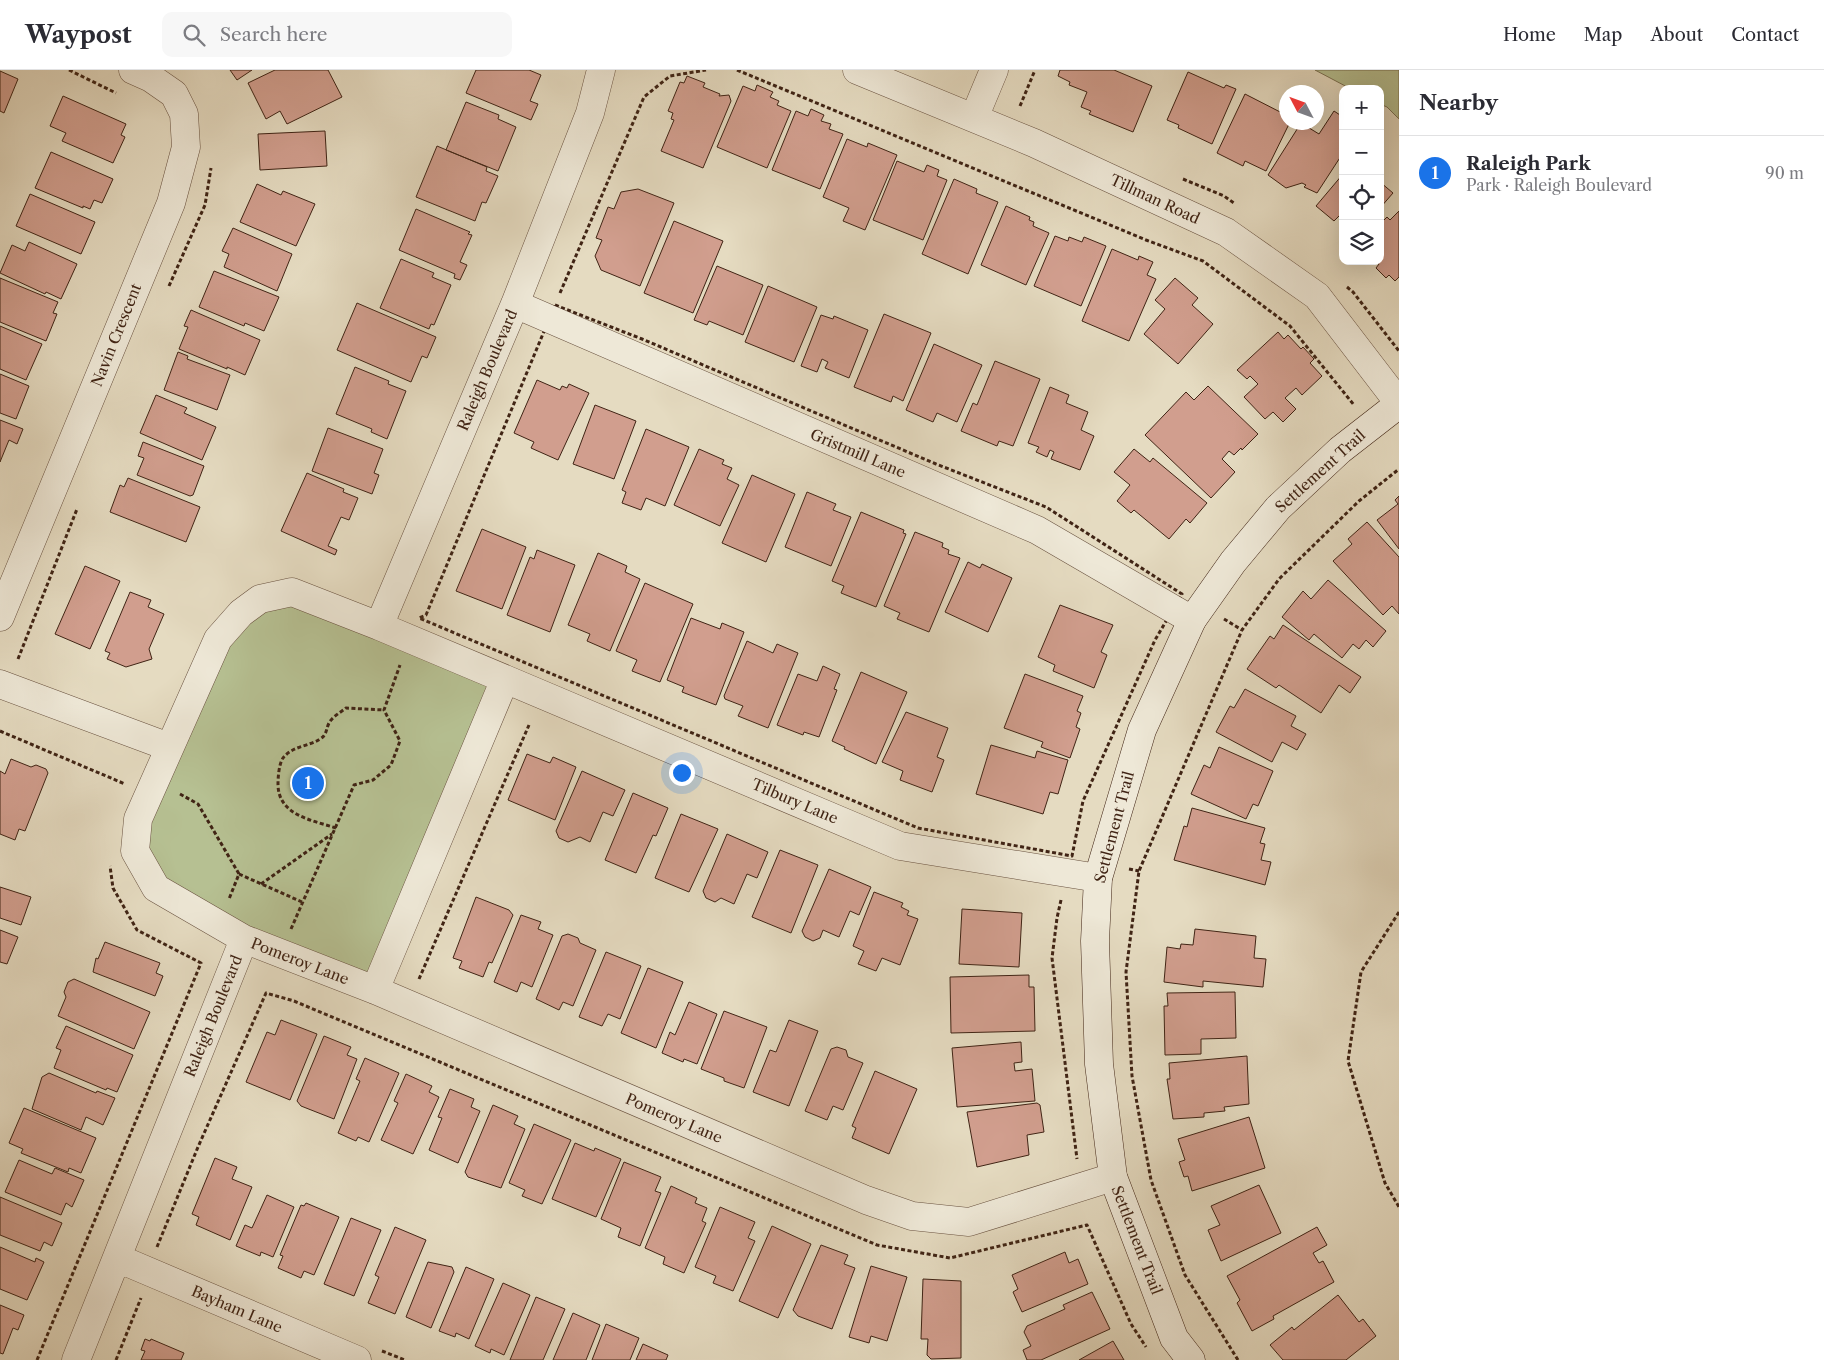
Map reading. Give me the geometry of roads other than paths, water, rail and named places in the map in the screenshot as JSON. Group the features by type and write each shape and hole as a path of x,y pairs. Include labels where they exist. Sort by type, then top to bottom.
{"street":[{"name":"Navin Crescent","path":"0,617 171,203 186,147 184,114 174,94 151,78 133,70"},
{"name":"Raleigh Boulevard","path":"379,626 515,304 590,112 601,70"},
{"name":"Raleigh Boulevard","path":"590,112 615,70"},
{"name":"Tillman Road","path":"857,70 1034,143 1226,232 1317,296 1399,404"},
{"path":"974,118 994,70"},
{"name":"Gristmill Lane","path":"515,304 1037,530 1192,620"},
{"name":"Settlement Trail","path":"1192,1360 1174,1338 1113,1177 1099,1064 1094,941 1098,878 1142,730 1192,620 1233,562 1278,508 1340,450 1399,404"},
{"name":"Raleigh Boulevard","path":"76,1360 244,938 156,888 135,851 138,819 218,639 241,613 260,598 292,592 505,679"},
{"path":"375,990 505,679"},
{"name":"Tilbury Lane","path":"505,679 900,846 1098,878"},
{"path":"0,684 169,747"},
{"name":"Pomeroy Lane","path":"244,938 375,990 866,1200 912,1216 969,1222 1113,1177"},
{"name":"Bayham Lane","path":"117,1258 357,1360"}],"place":[{"name":"Raleigh Park","path":"308,783"}]}
